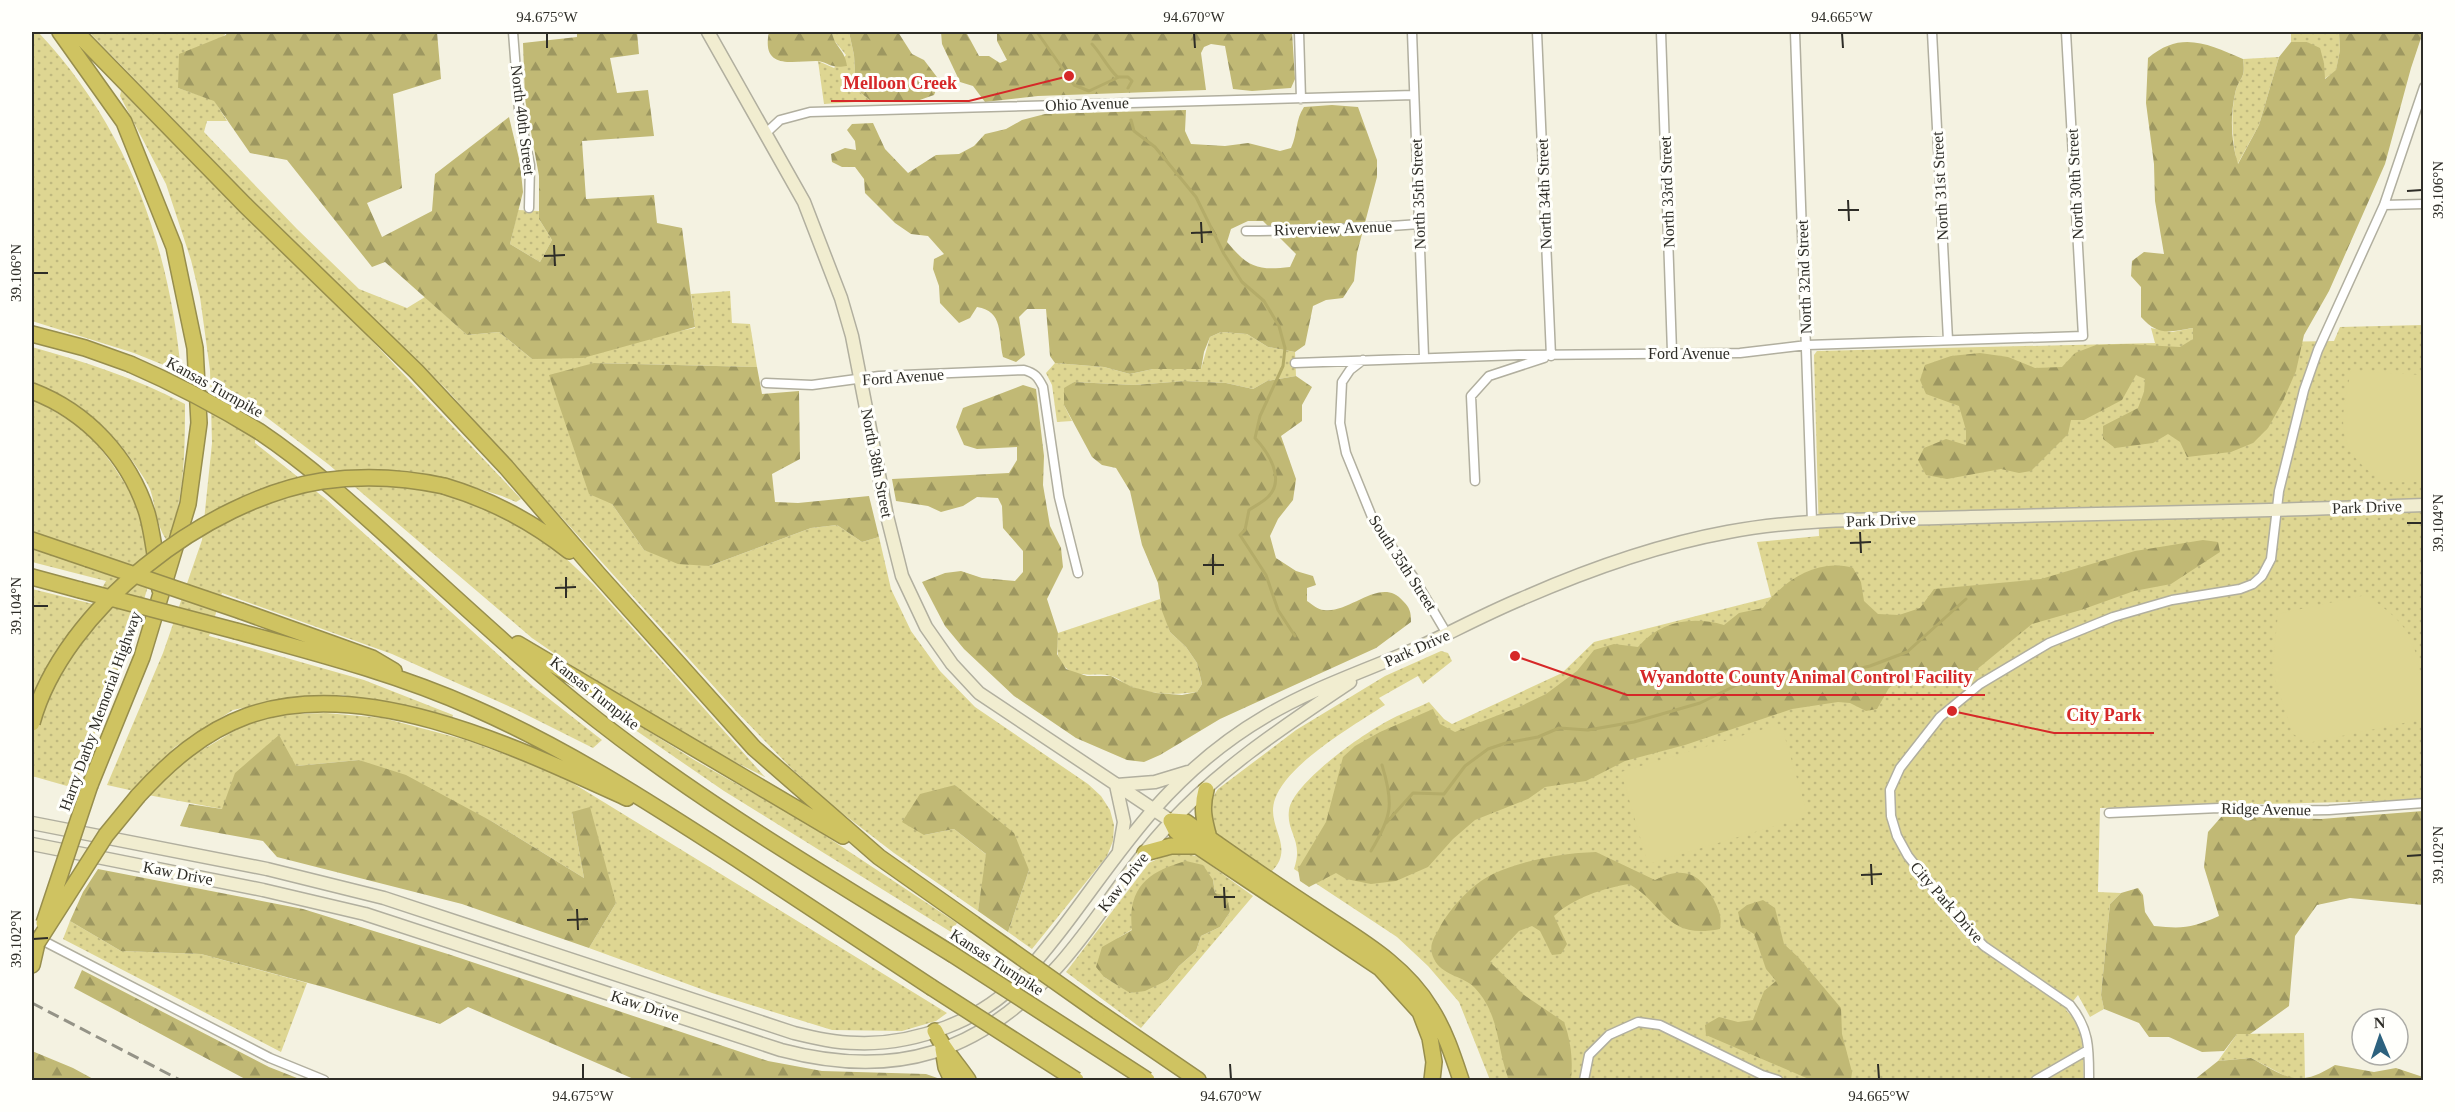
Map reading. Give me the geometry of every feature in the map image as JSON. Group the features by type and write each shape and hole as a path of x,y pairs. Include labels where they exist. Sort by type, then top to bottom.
{"highway":[{"name":"Harry Darby Memorial Highway","path":"32,965 34,939 90,785 142,657 161,596 188,504 199,423 195,348 174,247 124,122 60,32"},
{"path":"76,32 245,205 416,371 506,467 754,748 879,857"},
{"name":"Kansas Turnpike","path":"32,334 86,348 130,364 217,405 260,432 357,509 536,670 598,721 751,828 1147,1080"},
{"path":"32,391 66,408 86,422 101,436 129,472 147,514 161,596"},
{"path":"32,723 48,682 68,649 111,596 162,554 216,520 258,500 290,489 321,482 382,477 410,479 473,494 505,508 544,531 599,575"},
{"path":"32,540 372,658 412,682"},
{"path":"32,577 237,631 412,682 538,738 599,771 682,823 1076,1080"},
{"path":"483,622 554,667 879,857 1198,1080"},
{"path":"34,939 106,835 167,764 207,736 248,716 299,705 329,703 375,708 478,735 528,753 682,823"},
{"path":"1203,842 1202,804 1206,790"},
{"path":"1172,821 1186,822 1203,842 1305,911 1380,968 1420,1012 1430,1038 1434,1062 1432,1080"},
{"path":"1145,853 1171,846 1203,842"},
{"path":"1305,911 1368,945 1397,967 1431,1008 1449,1046 1461,1080"},
{"path":"935,1031 943,1049 943,1058 962,1079"}],"main road":[{"name":"North 38th Street","path":"708,32 804,202 831,272 852,336 887,516 902,576 926,627 952,664 979,693 1172,821"},
{"name":"Park Drive","path":"1154,809 1190,771 1261,719 1314,691 1366,671 1519,599 1623,559 1727,532 1812,522 2154,512 2276,511 2424,505"},
{"name":"Park Drive","path":"1172,821 1233,766 1288,723 1366,671"},
{"path":"1118,855 1124,822 1116,785 1155,782 1190,771"},
{"name":"Kaw Drive","path":"32,823 267,869 384,898 794,1033 856,1043 896,1040 935,1031 967,1018 992,1003 1018,981 1154,809"},
{"name":"Kaw Drive","path":"32,844 286,895 365,914 781,1050 818,1060 877,1063 922,1056 967,1040 990,1027 1031,994 1059,964 1172,821"}],"street":[{"name":"North 40th Street","path":"513,32 519,110 530,165 529,208"},
{"path":"1299,32 1301,99"},
{"name":"North 35th Street","path":"1412,32 1424,357"},
{"name":"North 34th Street","path":"1537,32 1551,356"},
{"name":"North 33rd Street","path":"1661,32 1672,352"},
{"name":"North 32nd Street","path":"1795,32 1812,522"},
{"name":"North 31st Street","path":"1932,32 1948,340"},
{"name":"North 30th Street","path":"2066,32 2083,336"},
{"name":"City Park Drive","path":"2089,1080 2086,1031 2081,1018 2070,1005 1984,946 1960,923 1917,870 1897,836 1891,816 1890,790 1900,768 1940,717 1980,684 2049,643 2113,617 2172,600 2240,589 2253,584 2262,576 2271,559 2276,511 2286,457 2311,370 2384,205 2424,87"},
{"name":"Ohio Avenue","path":"766,133 780,120 810,112 1414,95"},
{"path":"2384,205 2424,204"},
{"name":"Riverview Avenue","path":"1246,231 1343,230 1366,226 1419,224"},
{"name":"Ford Avenue","path":"1294,363 1424,357 1672,352 1740,353 1807,345 2083,336"},
{"path":"1475,481 1471,396 1489,376 1551,356"},
{"name":"South 35th Street","path":"1363,360 1350,370 1342,382 1340,423 1346,453 1374,522 1414,578 1448,634"},
{"name":"Ford Avenue","path":"766,382 812,385 879,376 1024,370 1038,376 1043,387 1059,497 1078,573"},
{"name":"Ridge Avenue","path":"2109,813 2220,808 2275,811 2329,810 2424,803"},
{"path":"34,939 270,1058 324,1080"},
{"path":"1584,1080 1589,1055 1609,1035 1638,1022 1660,1025 1761,1075 1778,1080"},
{"path":"2036,1080 2088,1050"}],"shaded area":[{"path":"32,32 38,32 69,68 96,107 119,147 138,189 154,233 166,278 181,372 134,353 32,321"},
{"path":"89,32 227,32 178,88 214,100 227,121 207,121 204,132 297,229 359,289 407,308 425,297 467,335 499,332 532,359 695,328 691,294 730,291 732,323 750,324 757,367 594,363 612,504 644,550 709,566 811,528 837,525 862,542 879,537 891,589 911,631 940,671 975,707 1088,784 1101,796 1110,810 1114,825 1113,841 1107,856 1032,949 1008,932 1029,870 955,785 924,835 954,829 987,855 978,911 894,853 838,810 790,767 735,710 447,390 254,202"},
{"path":"832,32 849,32 854,55 856,89 871,101 824,104 818,61 834,68 846,55 833,39"},
{"path":"2291,32 2339,32 2340,50 2336,71 2324,79 2324,63 2307,42 2291,42"},
{"path":"2279,57 2259,125 2237,165 2232,121 2235,94 2243,75 2243,59"},
{"path":"121,91 329,295 521,499 516,502 445,478 458,495 530,532 558,551 593,584 765,777 719,754 600,685 532,638 328,464 257,410 255,443 327,500 534,687 602,740 593,748 517,710 392,654 222,593 209,636 364,680 453,715 451,720 343,695 280,700 233,710 175,747 134,791 107,785 163,653 202,540 212,443 210,370 200,297 191,260 166,184 120,96"},
{"path":"518,210 539,211 539,219 552,240 540,262 510,244"},
{"path":"2423,325 2423,800 2100,808 2098,892 2121,893 2110,904 2101,995 2104,1009 2090,1017 2078,995 2066,1010 2077,1025 2080,1034 2084,1080 1490,1080 1459,1002 1428,966 1397,937 1294,869 1297,851 1289,818 1293,799 1313,775 1327,763 1385,722 1429,702 1444,719 1452,724 1562,673 1594,642 1771,597 1757,542 1819,536 1814,355 1817,351 2155,343 2151,328 2172,332 2193,328 2193,339 2189,343 2334,341 2340,327"},
{"path":"1221,332 1247,334 1268,347 1295,352 1296,376 1267,381 1253,389 1226,383 1185,381 1134,385 1074,382 1064,389 1064,405 1072,421 1057,422 1052,385 1046,373 1055,363 1104,367 1130,374 1153,369 1201,369 1210,337"},
{"path":"32,347 110,371 185,404 181,492 167,541 158,522 149,486 117,441 92,416 64,396 32,383"},
{"path":"2351,371 2423,375 2423,482 2386,481 2371,473 2354,456 2347,445 2343,422"},
{"path":"32,398 87,431 112,464 138,504 152,573 139,616 74,788 32,776 32,589 93,604 106,581 32,562 32,548 109,575 117,561 32,532"},
{"path":"2366,595 2394,616 2407,632 2415,651 2420,674 2423,719 2308,743 2293,734 2272,671 2278,614"},
{"path":"1160,599 1170,632 1186,647 1197,663 1202,684 1197,692 1173,694 1148,692 1129,686 1111,676 1076,673 1062,664 1057,652 1058,633"},
{"path":"1441,651 1448,653 1452,661 1423,684 1418,676 1379,698 1385,705 1323,746 1293,772 1282,786 1273,809 1281,854 1271,872 1214,832 1211,810 1218,789 1296,730 1385,676"},
{"path":"611,708 696,761 803,821 957,923 951,932 724,791 609,712"},
{"path":"326,713 383,718 466,740 558,774 947,1013 936,1021 902,1031 832,1030 712,993 589,948 616,903 572,812 584,878 493,822 359,760 296,766 222,809 148,795 185,760 241,727 276,715"},
{"path":"1781,724 1808,816 1648,864 1621,772"},
{"path":"1185,853 1199,857 1253,896 1141,1028 1066,972 1149,863 1164,856","holes":["1213,880 1215,893 1230,912 1220,927 1201,936 1196,951 1179,966 1168,980 1131,993 1104,977 1118,938"]},
{"path":"70,921 121,951 201,954 307,983 281,1052 63,939"},
{"path":"2304,1033 2305,1078 2293,1080 2251,1058 2218,1061 2237,1034"}],"green space":[{"path":"227,32 437,32 441,79 393,94 402,188 367,203 382,237 432,211 435,174 509,117 520,163 523,192 510,244 540,262 552,240 539,219 539,176 525,99 523,43 577,37 577,32 637,32 639,54 610,58 617,93 648,90 654,136 582,141 586,199 654,195 657,223 682,228 695,327 583,358 532,359 499,332 467,335 385,262 372,267 287,160 250,153 214,101 178,88 179,54 226,35"},
{"path":"769,32 832,32 847,66 832,66 816,61 780,61 770,53"},
{"path":"849,32 898,32 912,54 924,60 940,81 934,95 914,102 871,101 856,89 854,55"},
{"path":"941,32 966,32 979,56 989,56 1000,63 1007,60 997,41 997,32 1292,32 1295,79 1291,88 1252,91 1233,89 1225,46 1211,44 1204,47 1201,53 1206,90 1038,96 985,102 973,86 960,82 942,44"},
{"path":"2339,32 2423,32 2385,164 2329,291 2304,335 2296,371 2268,428 2253,443 2231,452 2187,457 2180,442 2168,434 2153,443 2115,448 2103,439 2103,426 2138,408 2144,392 2145,379 2136,375 2122,400 2084,420 2071,420 2068,434 2031,471 2019,473 2001,469 1947,479 1926,475 1918,460 1924,448 1946,439 1966,445 1966,430 1959,406 1926,394 1920,380 1925,365 1951,356 1980,353 2008,357 2035,368 2062,367 2075,353 2096,345 2180,347 2193,339 2193,328 2177,331 2159,330 2141,317 2141,287 2131,276 2132,261 2144,252 2164,254 2155,201 2154,164 2146,103 2148,58 2172,44 2195,42 2243,59 2244,71 2233,102 2232,120 2238,164 2259,125 2279,57 2291,42 2307,42 2320,48 2325,79 2336,70 2340,50"},
{"path":"1332,105 1358,107 1377,160 1377,177 1357,253 1354,281 1343,298 1326,300 1313,306 1305,345 1295,352 1268,347 1247,334 1221,332 1210,337 1201,369 1153,369 1130,374 1104,367 1055,363 1050,356 1046,309 1027,309 1019,317 1025,355 1016,362 1003,357 998,325 992,313 977,307 970,318 959,323 940,303 939,286 933,269 934,259 944,254 928,236 911,234 895,223 865,193 864,179 855,167 842,167 832,162 831,154 845,148 856,150 855,141 847,130 852,124 873,123 885,149 908,173 936,155 959,154 974,146 985,134 1006,129 1022,120 1045,114 1186,110 1185,131 1191,144 1225,146 1248,143 1280,151 1291,148 1304,107","holes":["1248,221 1263,221 1296,254 1290,267 1269,268 1254,265 1241,257 1227,242 1231,229"]},
{"path":"594,363 757,367 762,394 799,391 800,459 772,474 775,502 798,503 869,496 879,537 862,542 837,525 811,528 709,566 678,564 644,550 612,504 589,494 549,375"},
{"path":"1296,376 1312,387 1302,405 1302,421 1281,436 1296,479 1293,500 1278,519 1270,536 1276,558 1296,571 1313,576 1316,585 1307,588 1307,601 1320,609 1334,610 1375,593 1385,592 1394,594 1403,601 1410,610 1411,622 1376,648 1220,719 1144,762 1127,760 1076,738 1014,696 964,649 945,626 922,582 945,573 961,571 982,578 1015,581 1023,572 1023,551 1003,528 1002,506 998,498 977,497 963,506 941,512 928,506 896,501 892,479 1009,473 1017,460 1017,447 977,449 964,445 956,427 963,408 1023,385 1036,389 1044,456 1043,485 1050,526 1061,548 1063,567 1047,599 1058,633 1057,654 1066,669 1087,676 1111,676 1132,687 1156,693 1182,695 1197,692 1202,684 1197,663 1186,647 1170,632 1162,611 1158,583 1142,545 1130,491 1116,468 1102,465 1092,457 1064,405 1064,388 1074,382 1134,385 1185,381 1226,383 1253,389 1267,381"},
{"path":"2203,540 2218,542 2220,552 2171,584 2134,591 2032,624 1964,680 1951,680 1938,673 1903,678 1889,688 1877,709 1866,711 1850,703 1838,702 1792,709 1685,745 1625,761 1586,781 1545,787 1528,799 1475,820 1453,839 1428,867 1396,881 1371,884 1346,879 1336,873 1309,887 1300,881 1298,869 1326,822 1343,757 1355,746 1380,732 1433,709 1440,724 1455,732 1546,694 1577,671 1594,650 1614,644 1638,647 1656,631 1677,623 1700,621 1724,625 1739,613 1763,608 1791,580 1814,569 1827,566 1853,568 1861,582 1864,601 1878,614 1899,615 1920,608 1934,589 2041,579 2135,551"},
{"path":"279,735 296,766 359,760 406,775 493,822 584,878 572,812 590,807 616,903 589,948 462,904 277,857 263,841 180,826 189,804 222,809 235,773"},
{"path":"955,785 1014,833 1029,870 1008,932 978,911 986,854 954,829 924,835 902,822 920,794"},
{"path":"2423,811 2423,905 2350,898 2317,905 2295,936 2289,1006 2250,1034 2237,1034 2224,1051 2202,1052 2169,1037 2149,1037 2139,1023 2104,1009 2101,995 2110,904 2121,893 2138,888 2143,895 2145,912 2154,926 2187,927 2219,916 2204,867 2208,832 2222,816 2321,819"},
{"path":"1596,852 1655,880 1673,873 1696,877 1708,889 1715,902 1720,917 1720,929 1688,930 1677,925 1629,884 1589,895 1570,904 1554,916 1567,944 1561,954 1552,955 1540,931 1532,926 1519,931 1490,962 1524,995 1564,1022 1570,1043 1572,1073 1571,1080 1509,1080 1494,1020 1489,1009 1474,987 1437,964 1431,951 1433,940 1448,914 1485,878 1517,865 1543,858"},
{"path":"1186,861 1203,865 1213,880 1215,893 1227,896 1230,912 1220,927 1201,936 1196,951 1179,966 1168,980 1145,991 1130,993 1104,977 1096,967 1102,947 1132,930 1133,902 1143,883 1161,870"},
{"path":"98,869 303,909 451,955 768,1061 822,1071 926,1074 943,1080 636,1080 468,1007 440,1024 327,988 201,954 121,951 70,921 83,892"},
{"path":"1763,900 1775,908 1784,944 1799,958 1841,1008 1842,1034 1852,1072 1851,1080 1811,1080 1706,1035 1705,1025 1719,1017 1738,1022 1753,1020 1764,991 1776,981 1766,969 1754,934 1741,926 1738,912 1747,905"},
{"path":"82,970 269,1067 302,1080 247,1080 74,988"},
{"path":"32,1051 73,1068 95,1080 32,1080"},
{"path":"2251,1058 2292,1078 2311,1077 2335,1065 2374,1072 2396,1068 2423,1077 2423,1080 2194,1080 2218,1061"}],"waterway":[{"path":"1037,32 1074,85 1089,91 1119,77 1128,77 1132,81 1128,88"},
{"path":"1092,44 1118,77"},
{"path":"1131,120 1134,131 1155,147 1196,197 1224,254 1242,282 1264,301 1279,326 1285,348 1283,366 1260,416 1255,438 1270,458 1275,482 1268,497 1249,510 1245,530 1240,535 1266,575 1278,610 1295,636"},
{"path":"1386,823 1413,793 1444,794 1465,766 1488,749 1538,737 1559,728 1588,730 1634,722 1700,703 1751,678 1778,678 1790,670 1814,679 1870,666 1907,652 1966,599"},
{"path":"1371,851 1389,810 1388,790 1382,765"}],"railway":[{"path":"32,1003 180,1080"}],"place":[{"name":"Melloon Creek","path":"1069,76"},
{"name":"Wyandotte County Animal Control Facility","path":"1515,656"},
{"name":"City Park","path":"1952,711"}]}
